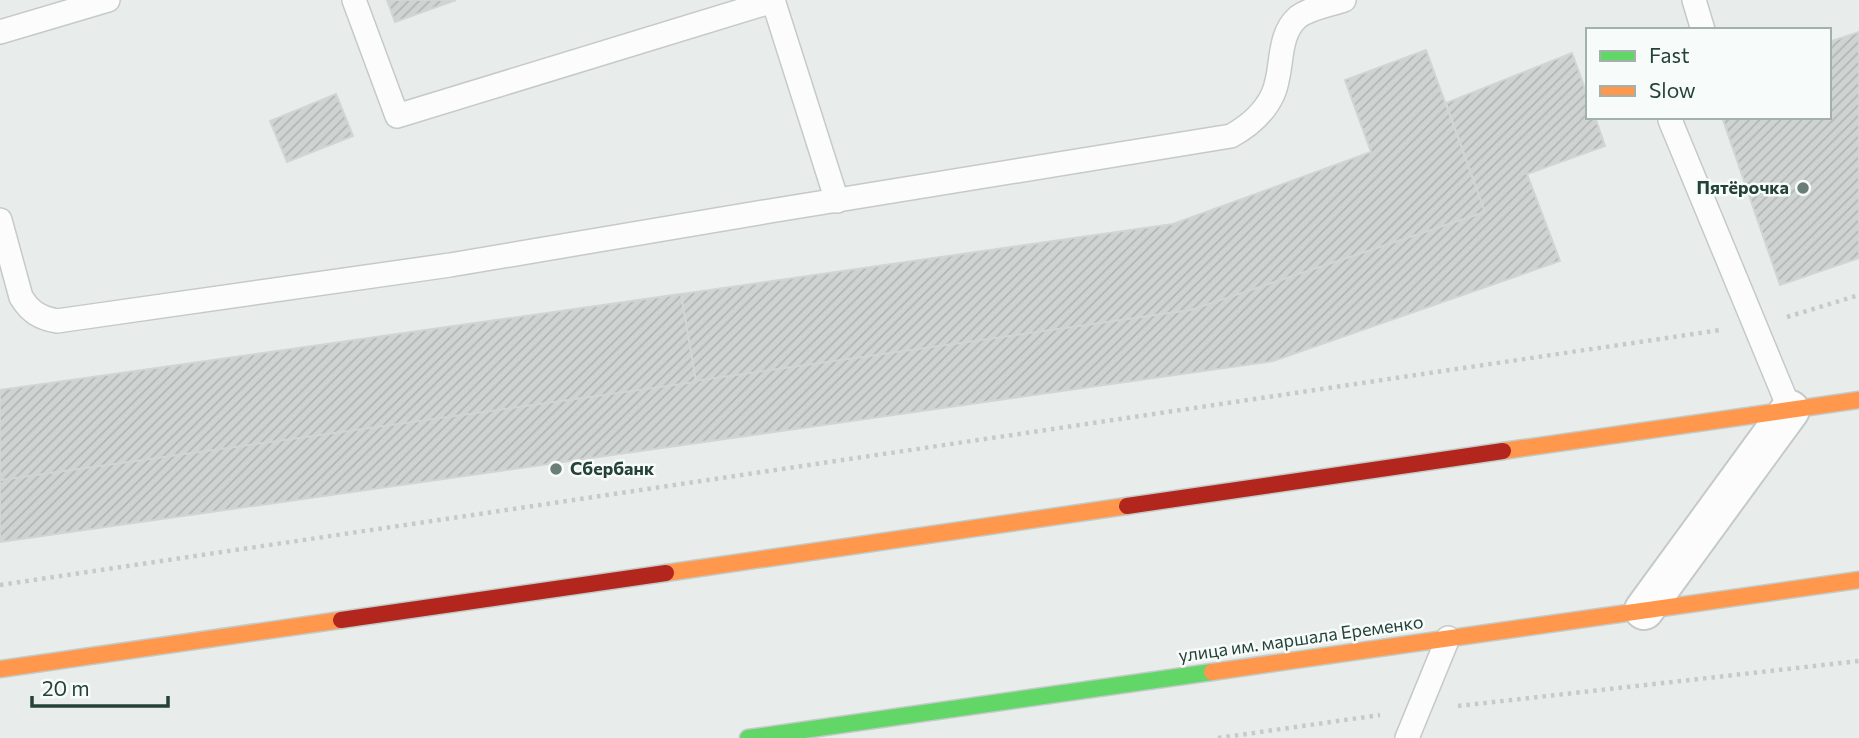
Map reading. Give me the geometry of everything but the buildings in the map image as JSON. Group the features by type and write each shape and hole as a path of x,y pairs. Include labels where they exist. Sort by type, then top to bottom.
{"main road":[{"path":"0,670 1859,400"},
{"name":"улица им. маршала Еременко","path":"754,738 1859,580"}],"street":[{"path":"1644,610 1790,410"}],"lane":[{"path":"0,32 108,0"},
{"path":"354,0 397,116 773,0 837,201"},
{"path":"0,220 21,298 28,309 57,321 450,265 1231,136 1248,127 1259,116 1273,93 1285,38 1296,19 1303,14 1345,0"},
{"path":"1694,0 1702,28"},
{"path":"1671,119 1790,410"},
{"path":"1407,738 1448,638"}],"path":[{"path":"0,585 1755,325 1815,310 1859,295"},
{"path":"1218,738 1418,710 1859,661"}],"traffic: fast":[{"path":"748,738 1212,672"}],"traffic: slow":[{"path":"1503,451 1859,400"},
{"path":"666,573 1127,506"},
{"path":"1212,672 1859,580"},
{"path":"0,669 341,620"}],"traffic: jam":[{"path":"1127,506 1503,451"},
{"path":"341,620 666,573"}],"place":[{"name":"Пятёрочка","path":"1803,188"},
{"name":"Сбербанк","path":"556,469"}]}
